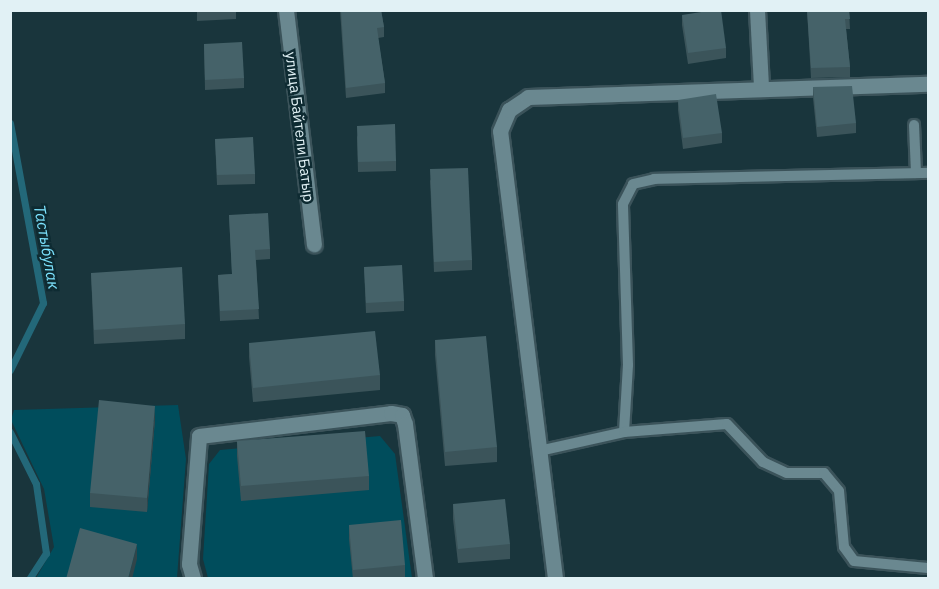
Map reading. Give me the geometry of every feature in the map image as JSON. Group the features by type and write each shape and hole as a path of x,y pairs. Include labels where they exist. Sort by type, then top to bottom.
{"street":[{"name":"улица Байтели Батыр","path":"286,10 314,244"},
{"path":"757,10 761,86"},
{"path":"555,579 500,130 509,110 528,97 761,86 928,84"},
{"path":"193,579 189,564 199,436 391,413 402,415 405,423 425,579"}],"lane":[{"path":"914,125 916,173"},
{"path":"624,432 628,365 623,204 633,184 654,178 928,173"},
{"path":"539,451 624,432 728,423 763,462 788,472 824,473 839,491 844,548 854,561 928,568"}],"shaded area":[{"path":"178,405 186,459 177,578 36,578 54,547 44,489 11,420 14,410"},
{"path":"380,436 395,454 412,578 208,578 203,559 209,464 220,450"}],"building":[{"path":"341,10 381,10 384,27 377,28 385,83 346,88"},
{"path":"721,10 726,48 688,53 682,15"},
{"path":"807,10 849,10 850,19 845,19 850,67 811,68"},
{"path":"242,42 244,78 205,80 204,44"},
{"path":"852,86 856,123 817,127 813,87"},
{"path":"716,94 722,133 683,138 678,100"},
{"path":"395,124 396,161 358,162 357,126"},
{"path":"253,137 255,174 217,175 215,139"},
{"path":"468,168 472,260 434,262 430,169"},
{"path":"268,213 270,249 255,250 259,309 220,311 218,275 232,274 229,215"},
{"path":"402,265 404,301 366,303 364,267"},
{"path":"182,267 185,324 94,330 91,273"},
{"path":"375,331 380,375 253,388 249,343"},
{"path":"486,336 497,447 445,452 435,340"},
{"path":"99,400 155,406 147,498 90,493"},
{"path":"365,431 369,476 241,486 237,441"},
{"path":"505,499 510,544 458,549 453,504"},
{"path":"401,520 405,565 353,570 349,525"},
{"path":"80,528 137,544 128,579 66,579"}],"waterway":[{"name":"Тастыбулак","path":"10,123 43,303 10,370"},
{"name":"Тастыбулак","path":"10,432 36,484 46,553 30,578"}]}
